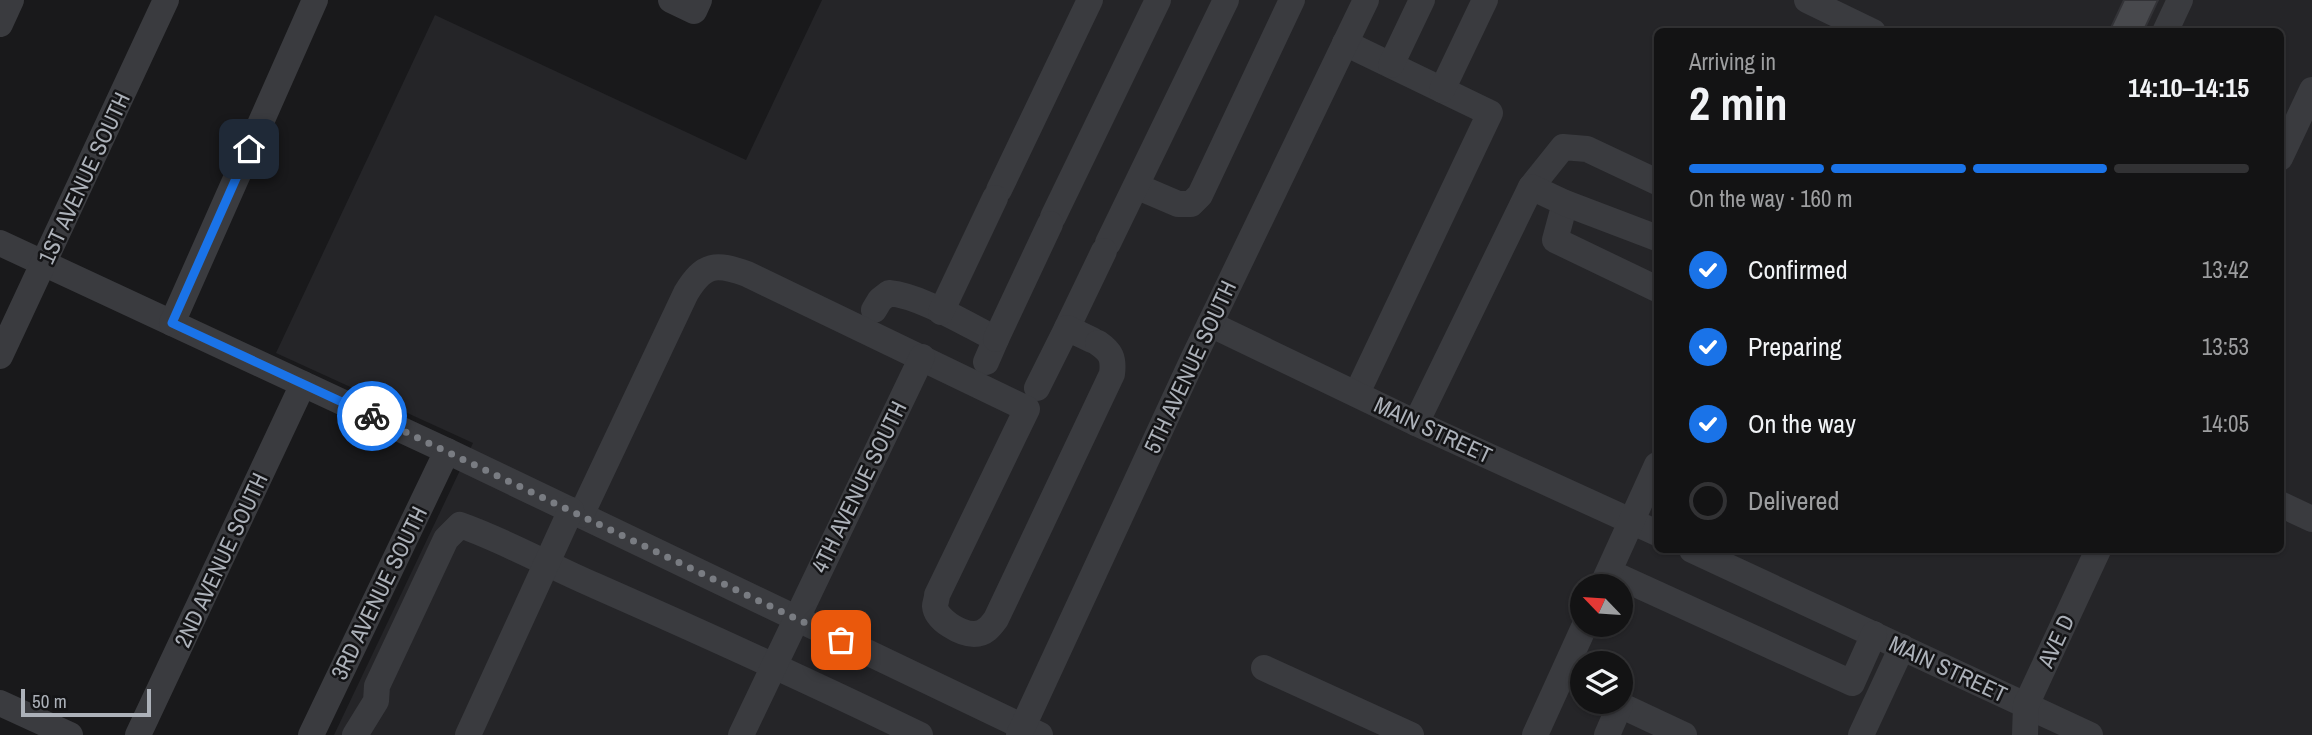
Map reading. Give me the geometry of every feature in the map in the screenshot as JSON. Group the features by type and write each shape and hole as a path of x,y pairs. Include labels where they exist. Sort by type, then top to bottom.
{"street":[{"path":"0,24 11,0"},
{"name":"1ST AVENUE SOUTH","path":"0,356 166,0"},
{"path":"172,323 315,0"},
{"path":"671,0 694,11 699,0"},
{"path":"940,312 1090,0"},
{"path":"985,364 1158,0"},
{"path":"1067,328 1109,350 1114,361 1112,374 996,619 988,630 974,634 941,619 935,608 937,595 1226,0"},
{"path":"1136,186 1178,204 1191,204 1200,195 1292,0"},
{"name":"5TH AVENUE SOUTH","path":"1027,732 1210,324 1366,0"},
{"path":"1391,65 1422,0"},
{"path":"1442,90 1485,0"},
{"path":"1807,0 1865,28"},
{"path":"2167,28 2180,0"},
{"path":"1345,43 1490,113 1357,393"},
{"path":"2284,150 2312,90"},
{"path":"1416,423 1531,187 1563,147 1587,149 1654,181"},
{"path":"1531,187 1654,237"},
{"path":"1565,203 1555,240 1654,288"},
{"path":"0,243 576,513 1027,732"},
{"path":"468,735 546,564 576,513 696,275 711,267 729,268 870,318 922,356 985,364"},
{"path":"870,318 880,300 889,293 901,294 940,312 985,364 1032,397"},
{"name":"MAIN STREET","path":"1210,324 1416,423 1654,532"},
{"name":"4TH AVENUE SOUTH","path":"741,735 922,356"},
{"name":"2ND AVENUE SOUTH","path":"138,735 303,384"},
{"name":"3RD AVENUE SOUTH","path":"311,735 447,452"},
{"path":"1608,574 1654,472"},
{"path":"2284,506 2312,519"},
{"path":"355,735 376,701 377,686 446,539 460,525 774,665 920,735"},
{"name":"MAIN STREET","path":"1698,553 2090,735"},
{"name":"AVE D","path":"2025,735 2026,705 2097,553"},
{"path":"1633,590 1879,696"},
{"path":"1852,683 1874,634"},
{"path":"1861,735 1902,647"},
{"path":"1264,668 1411,735"},
{"path":"1535,735 1570,684"},
{"path":"0,703 70,735"},
{"path":"1633,711 1684,735"},
{"path":"1607,735 1614,714"}],"shaded area":[{"path":"822,0 2312,0 2312,735 334,735 473,443 276,353 435,15 746,160"}],"building":[{"path":"2124,0 2158,0 2145,28 2111,28"}],"way so far":[{"path":"372,416 841,640"}],"route":[{"path":"249,149 172,323 372,416"}]}
